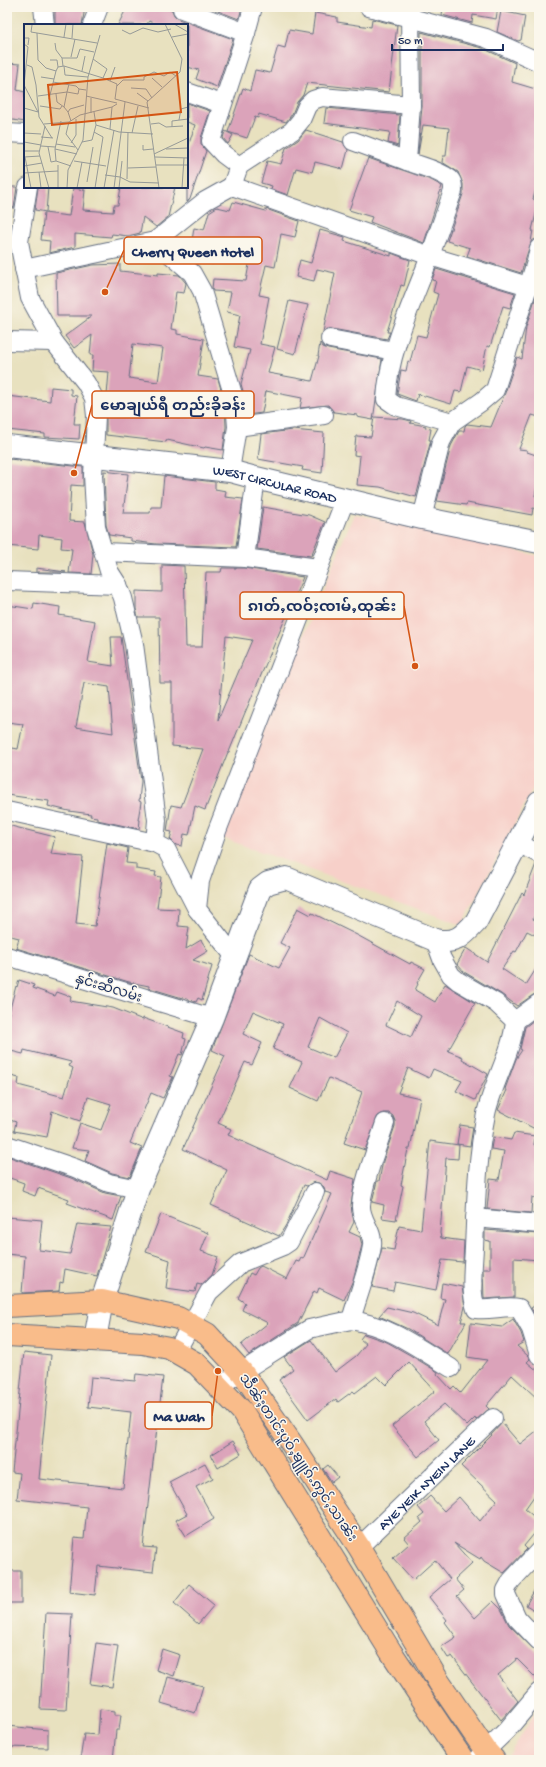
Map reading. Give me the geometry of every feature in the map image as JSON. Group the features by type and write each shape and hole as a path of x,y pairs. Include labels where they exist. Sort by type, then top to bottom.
{"highway":[{"name":"သဵႅၼ်ႈတၢင်းပူဝ်ႇၶျူၵ်ႉဢွင်ႇသၢၼ်း","path":"7,1306 102,1301 178,1318 207,1334 242,1372 359,1547 410,1635 485,1757"},
{"name":"သဵႅၼ်ႈတၢင်းပူဝ်ႇၶျူၵ်ႉဢွင်ႇသၢၼ်း","path":"7,1336 95,1339 143,1343 169,1348 197,1364 242,1411 391,1652 464,1760"},
{"path":"391,1652 410,1635"}],"street":[{"path":"43,7 45,24"},
{"path":"92,24 99,7"},
{"path":"239,166 222,154 211,141 253,7"},
{"path":"369,7 410,12 538,57"},
{"path":"182,9 246,33"},
{"path":"407,161 411,106 410,12"},
{"path":"188,92 222,104"},
{"path":"24,269 156,242 205,201 232,186 239,166 292,131 301,120 307,106 313,100 322,97 411,106"},
{"path":"7,132 24,134"},
{"path":"353,141 440,174 450,179 453,185 454,191 394,351 386,399 396,406 452,422"},
{"path":"232,186 430,256 528,286"},
{"path":"28,188 13,242 24,269 30,298 54,342 86,383 94,398 96,416 93,455 96,527 109,571 118,585 123,598 134,644 157,820 155,843"},
{"path":"156,242 192,273 202,291 235,401 237,427 230,471"},
{"path":"422,518 441,442 452,422 495,390 539,248"},
{"path":"330,339 394,351"},
{"path":"7,341 54,342"},
{"path":"237,427 324,415"},
{"name":"WEST CIRCULAR ROAD","path":"7,446 230,471 422,518 539,542"},
{"path":"245,558 256,478"},
{"path":"197,909 200,881 217,830 345,500"},
{"path":"104,552 245,558 318,568"},
{"path":"7,581 118,585"},
{"path":"95,1339 102,1301 138,1189 212,1018 260,889 268,883 286,878 435,940 446,942 463,937 476,922 539,802"},
{"path":"7,811 155,843 166,849 197,909 234,956"},
{"path":"518,843 539,854"},
{"path":"435,940 442,959 451,975 458,981 496,1003 515,1020"},
{"name":"နှင်းဆီလမ်း","path":"7,956 212,1018"},
{"path":"539,1004 515,1020 486,1114 479,1162 475,1218 474,1294 476,1309 484,1310 510,1307 519,1308 531,1329 539,1354"},
{"path":"351,1320 366,1271 372,1244 371,1235 362,1213 362,1198 386,1122"},
{"path":"7,1145 75,1168 109,1184 138,1189"},
{"path":"176,1352 209,1292 241,1264 289,1242 315,1192"},
{"path":"475,1218 539,1224"},
{"path":"219,1386 309,1329 351,1320 369,1323 388,1330 450,1368"},
{"name":"AYE YEIK NYEIN LANE","path":"359,1547 493,1418"},
{"path":"539,1551 511,1581 506,1590 506,1594 517,1618 539,1641"},
{"path":"485,1757 539,1692"}],"shaded area":[{"path":"354,514 539,556 539,777 462,925 220,837"},
{"path":"539,1707 539,1760 511,1760 509,1755"}],"building":[{"path":"55,7 85,7 82,24 55,24"},
{"path":"127,7 166,7 172,10 178,19 233,39 217,87 196,79 199,70 188,67 188,24 155,24 149,21 147,24 118,24"},
{"path":"219,7 242,7 239,19 218,11"},
{"path":"443,7 462,9 462,7 498,7 496,19 473,15 472,23 442,15"},
{"path":"501,11 525,16 521,40 518,41 497,32"},
{"path":"315,13 337,17 337,22 371,27 372,19 397,25 389,92 307,83 303,95 297,102 292,114 286,122 259,114 258,118 255,117 247,138 228,132 243,88 250,91 255,70 270,73 278,46 285,48 289,30 312,34"},
{"path":"421,32 482,48 515,63 512,82 539,90 539,179 533,199 539,202 532,230 531,242 521,273 467,256 470,248 447,241 463,194 463,184 458,172 442,162 443,156 446,156 449,128 423,125 418,154 422,105"},
{"path":"7,63 20,64 17,90 24,92 24,122 7,119"},
{"path":"188,103 210,111 201,138 201,144 206,151 190,199 187,202 188,147 195,125 188,122"},
{"path":"326,108 400,115 398,146 388,143 390,132 324,123"},
{"path":"306,130 343,142 348,150 343,169 315,162 312,172 296,168 288,195 271,189 272,186 261,183 267,161 281,164 286,148 298,140"},
{"path":"225,131 233,135 228,144 223,138"},
{"path":"368,158 431,180 442,186 424,243 370,222 372,217 349,210"},
{"path":"7,187 17,187 14,208 7,207"},
{"path":"38,188 48,188 46,212 35,210"},
{"path":"73,188 85,190 83,210 113,212 114,205 118,205 121,188 175,188 168,217 156,227 143,217 140,233 128,236 112,234 111,237 75,234 75,247 49,253 50,241 41,240 44,213 69,216"},
{"path":"233,202 266,211 266,209 299,221 295,237 281,234 275,267 266,265 259,295 269,297 260,344 275,347 268,373 312,381 319,356 320,343 323,347 328,349 382,359 373,420 357,417 357,415 334,412 328,405 300,408 302,398 266,391 262,413 247,415 245,398 241,384 250,350 234,347 240,315 227,312 231,292 213,291 212,289 213,279 246,281 250,259 215,253 213,264 196,261 197,254 190,253 194,228 204,230 209,212 217,207 230,210"},
{"path":"320,230 345,237 344,241 391,256 391,253 410,260 404,286 401,285 387,332 390,332 387,339 332,329 327,329 323,332 335,273 317,269 314,281 296,277 300,260 311,263"},
{"path":"120,264 120,271 158,275 158,273 179,275 186,283 184,293 176,292 171,329 177,330 177,334 204,339 198,376 218,379 225,403 226,427 223,450 204,448 167,440 166,442 106,435 106,407 109,372 92,371 93,355 90,355 92,335 74,348 65,336 92,316 57,316 56,273 93,265","holes":["133,344 163,348 158,382 129,378"]},
{"path":"436,269 515,293 510,308 503,306 490,347 487,346 482,370 467,366 461,392 455,391 451,404 418,394 416,401 397,394 401,370 406,371 417,335 426,337 438,294 433,292 436,281 432,280"},
{"path":"539,287 539,417 532,415 519,449 527,450 527,452 539,456 539,476 535,496 539,497 539,509 533,508 532,515 467,503 466,505 437,501 451,446 459,431 464,431 467,424 491,427 505,393 517,357 522,359 526,327"},
{"path":"289,301 308,305 295,354 277,349"},
{"path":"51,387 71,389 71,395 77,396 74,424 80,424 79,439 45,437 45,434 7,430 7,396 50,401"},
{"path":"374,417 403,419 411,421 410,423 426,426 425,428 431,429 429,440 431,440 416,497 380,487 357,485 360,456 354,455 356,436 371,437"},
{"path":"293,430 324,433 322,473 302,470 303,467 258,459 261,434"},
{"path":"9,459 83,467 83,486 71,485 69,521 85,522 93,554 91,574 69,573 72,549 61,548 62,538 39,535 38,549 7,546 7,475"},
{"path":"104,471 128,474 123,513 150,513 151,507 161,507 164,476 215,482 215,489 226,491 225,497 243,499 236,547 156,544 131,541 131,538 109,535 106,525"},
{"path":"263,507 309,515 325,522 311,556 257,549"},
{"path":"162,565 184,566 186,647 202,647 206,572 221,572 222,568 244,568 303,577 228,752 205,810 195,806 189,835 184,834 182,846 176,845 170,839 172,832 167,831 171,805 181,807 203,749 172,746 172,683 160,683 159,617 138,617 136,609 136,591 162,592","holes":["226,636 252,640 218,720"]},
{"path":"36,568 66,572 36,572"},
{"path":"34,603 60,607 59,615 95,621 88,662 113,666 111,637 121,637 141,781 139,801 141,802 138,820 140,820 139,829 97,820 97,817 90,816 91,814 48,806 49,801 7,795 7,747 18,749 23,724 7,722 7,605 33,609","holes":["84,683 109,687 113,733 76,727"]},
{"path":"7,825 55,837 51,854 83,857 76,924 95,926 107,843 128,848 126,863 136,864 136,869 156,872 155,876 161,877 157,908 179,909 178,926 189,927 186,949 201,940 208,951 193,960 212,966 202,1000 198,998 196,1002 149,988 149,986 129,982 16,948 19,938 7,935"},
{"path":"536,864 539,864 539,906 533,919 539,922 539,937 527,931 516,952 514,951 502,969 526,985 539,964 539,993 533,995 517,1006 501,994 464,972 457,964 466,948 487,962 522,893 524,895"},
{"path":"298,908 311,915 312,913 357,935 410,964 411,962 425,969 417,983 418,984 415,990 435,1002 445,984 475,1003 448,1051 463,1057 462,1059 488,1074 475,1100 456,1091 462,1081 433,1069 429,1078 408,1068 398,1093 420,1098 410,1149 408,1149 401,1185 403,1186 396,1220 382,1218 384,1205 372,1202 377,1181 379,1181 383,1161 395,1126 393,1116 389,1113 383,1113 378,1116 365,1150 344,1143 362,1092 329,1078 318,1101 290,1088 302,1062 273,1049 283,1024 253,1011 243,1034 262,1043 252,1065 245,1062 218,1123 231,1129 228,1135 327,1180 330,1171 355,1179 351,1205 354,1222 349,1232 360,1237 362,1245 353,1280 344,1300 319,1288 317,1293 314,1291 298,1323 249,1355 241,1345 268,1323 242,1310 245,1303 238,1298 250,1273 254,1275 261,1266 287,1279 296,1261 299,1262 301,1258 303,1259 332,1194 325,1192 324,1187 319,1183 314,1182 307,1186 304,1185 286,1225 279,1236 211,1205 227,1170 183,1149 225,1056 212,1050 249,954 279,968 290,948 280,943","holes":["397,1001 421,1016 411,1037 386,1025","320,1018 347,1033 334,1058 308,1047"]},
{"path":"19,980 34,985 33,988 55,996 57,992 71,997 70,1001 113,1008 143,1020 143,1018 184,1033 183,1038 186,1039 182,1055 179,1054 170,1076 173,1077 163,1098 151,1093 130,1143 142,1148 130,1177 112,1173 85,1161 89,1150 72,1148 80,1123 101,1130 111,1104 88,1097 80,1121 52,1111 47,1137 14,1131 16,1122 7,1119 7,1075 19,1078 18,1085 64,1097 73,1068 69,1066 71,1062 24,1050 23,1054 7,1050 7,1020"},
{"path":"539,1016 539,1131 498,1110 507,1090 505,1089 516,1059 522,1050 520,1049 525,1027"},
{"path":"460,1125 473,1127 470,1146 457,1144"},
{"path":"514,1133 535,1136 534,1145 539,1146 539,1199 532,1197 531,1213 487,1209 490,1179 499,1180 504,1151 491,1149 493,1137 511,1140"},
{"path":"430,1141 459,1145 458,1159 446,1158 440,1233 441,1238 464,1241 463,1262 442,1260 436,1290 395,1282 393,1291 372,1287 382,1248 394,1250 399,1226 421,1230"},
{"path":"7,1156 71,1178 105,1193 121,1196 113,1220 67,1203 69,1199 38,1188 35,1196 22,1191 24,1183 7,1177"},
{"path":"161,1214 208,1233 201,1251 218,1257 212,1275 201,1285 197,1284 195,1292 166,1288 170,1260 146,1252"},
{"path":"7,1217 42,1220 39,1250 70,1254 77,1224 111,1227 97,1276 65,1269 63,1283 60,1282 59,1291 22,1293 25,1256 7,1254"},
{"path":"485,1230 539,1234 539,1260 514,1258 514,1297 484,1299 483,1269 490,1269 490,1241 485,1240"},
{"path":"442,1283 462,1287 465,1307 461,1322 466,1322 448,1354 408,1329 379,1316 387,1307 413,1313 438,1325 445,1299 440,1298"},
{"path":"539,1303 539,1322 531,1308"},
{"path":"513,1319 524,1342 517,1346 530,1359 527,1362 539,1372 539,1400 512,1375 486,1406 489,1409 476,1420 475,1418 467,1426 444,1404 424,1421 439,1440 418,1457 392,1426 435,1391 409,1362 386,1385 377,1376 355,1393 353,1391 338,1402 336,1399 308,1420 279,1380 293,1369 284,1357 311,1340 335,1372 356,1356 366,1344 360,1339 364,1334 387,1342 438,1372 437,1374 451,1389 454,1386 461,1393 487,1360 467,1357 471,1323 502,1327"},
{"path":"24,1352 51,1355 39,1479 123,1488 131,1412 88,1407 91,1377 135,1381 136,1374 163,1377 143,1547 156,1548 153,1572 98,1566 95,1595 69,1592 74,1538 84,1539 87,1507 17,1499 20,1473 12,1472"},
{"path":"502,1423 520,1444 539,1429 539,1489 525,1509 539,1521 539,1528 524,1546 527,1549 504,1573 484,1561 481,1557 480,1559 454,1543 472,1563 455,1579 464,1590 457,1596 475,1618 493,1601 501,1609 509,1625 539,1654 539,1681 517,1659 498,1675 518,1701 501,1720 452,1656 448,1658 441,1647 456,1637 445,1622 447,1620 429,1597 450,1579 435,1560 413,1580 393,1558 409,1544 404,1538 422,1522 419,1518 424,1514 418,1507 430,1496 444,1511 459,1497 480,1521 497,1500 461,1466"},
{"path":"233,1441 241,1454 218,1468 211,1455"},
{"path":"205,1463 213,1478 196,1487 214,1519 186,1536 176,1520 187,1514 169,1482"},
{"path":"328,1465 338,1477 332,1482 323,1469"},
{"path":"7,1571 21,1571 21,1603 7,1603"},
{"path":"539,1582 539,1613 526,1605"},
{"path":"189,1584 214,1605 198,1624 174,1603"},
{"path":"46,1613 72,1614 66,1710 40,1709"},
{"path":"96,1643 118,1646 112,1687 90,1684"},
{"path":"162,1649 180,1655 174,1676 156,1670"},
{"path":"168,1677 203,1686 195,1713 161,1703"},
{"path":"100,1709 115,1711 115,1715 121,1715 119,1730 116,1730 113,1760 80,1760 84,1734 98,1735"},
{"path":"7,1726 48,1730 48,1748 7,1747"}],"place":[{"name":"Cherry Queen Hotel","path":"105,292"},
{"name":"မောချယ်ရီ တည်းခိုခန်း","path":"74,473"},
{"name":"ၵၢတ်ႇၸဝ်ႈၸၢမ်ႇထုၼ်း","path":"415,666"},
{"name":"Ma Wah","path":"218,1371"}]}
